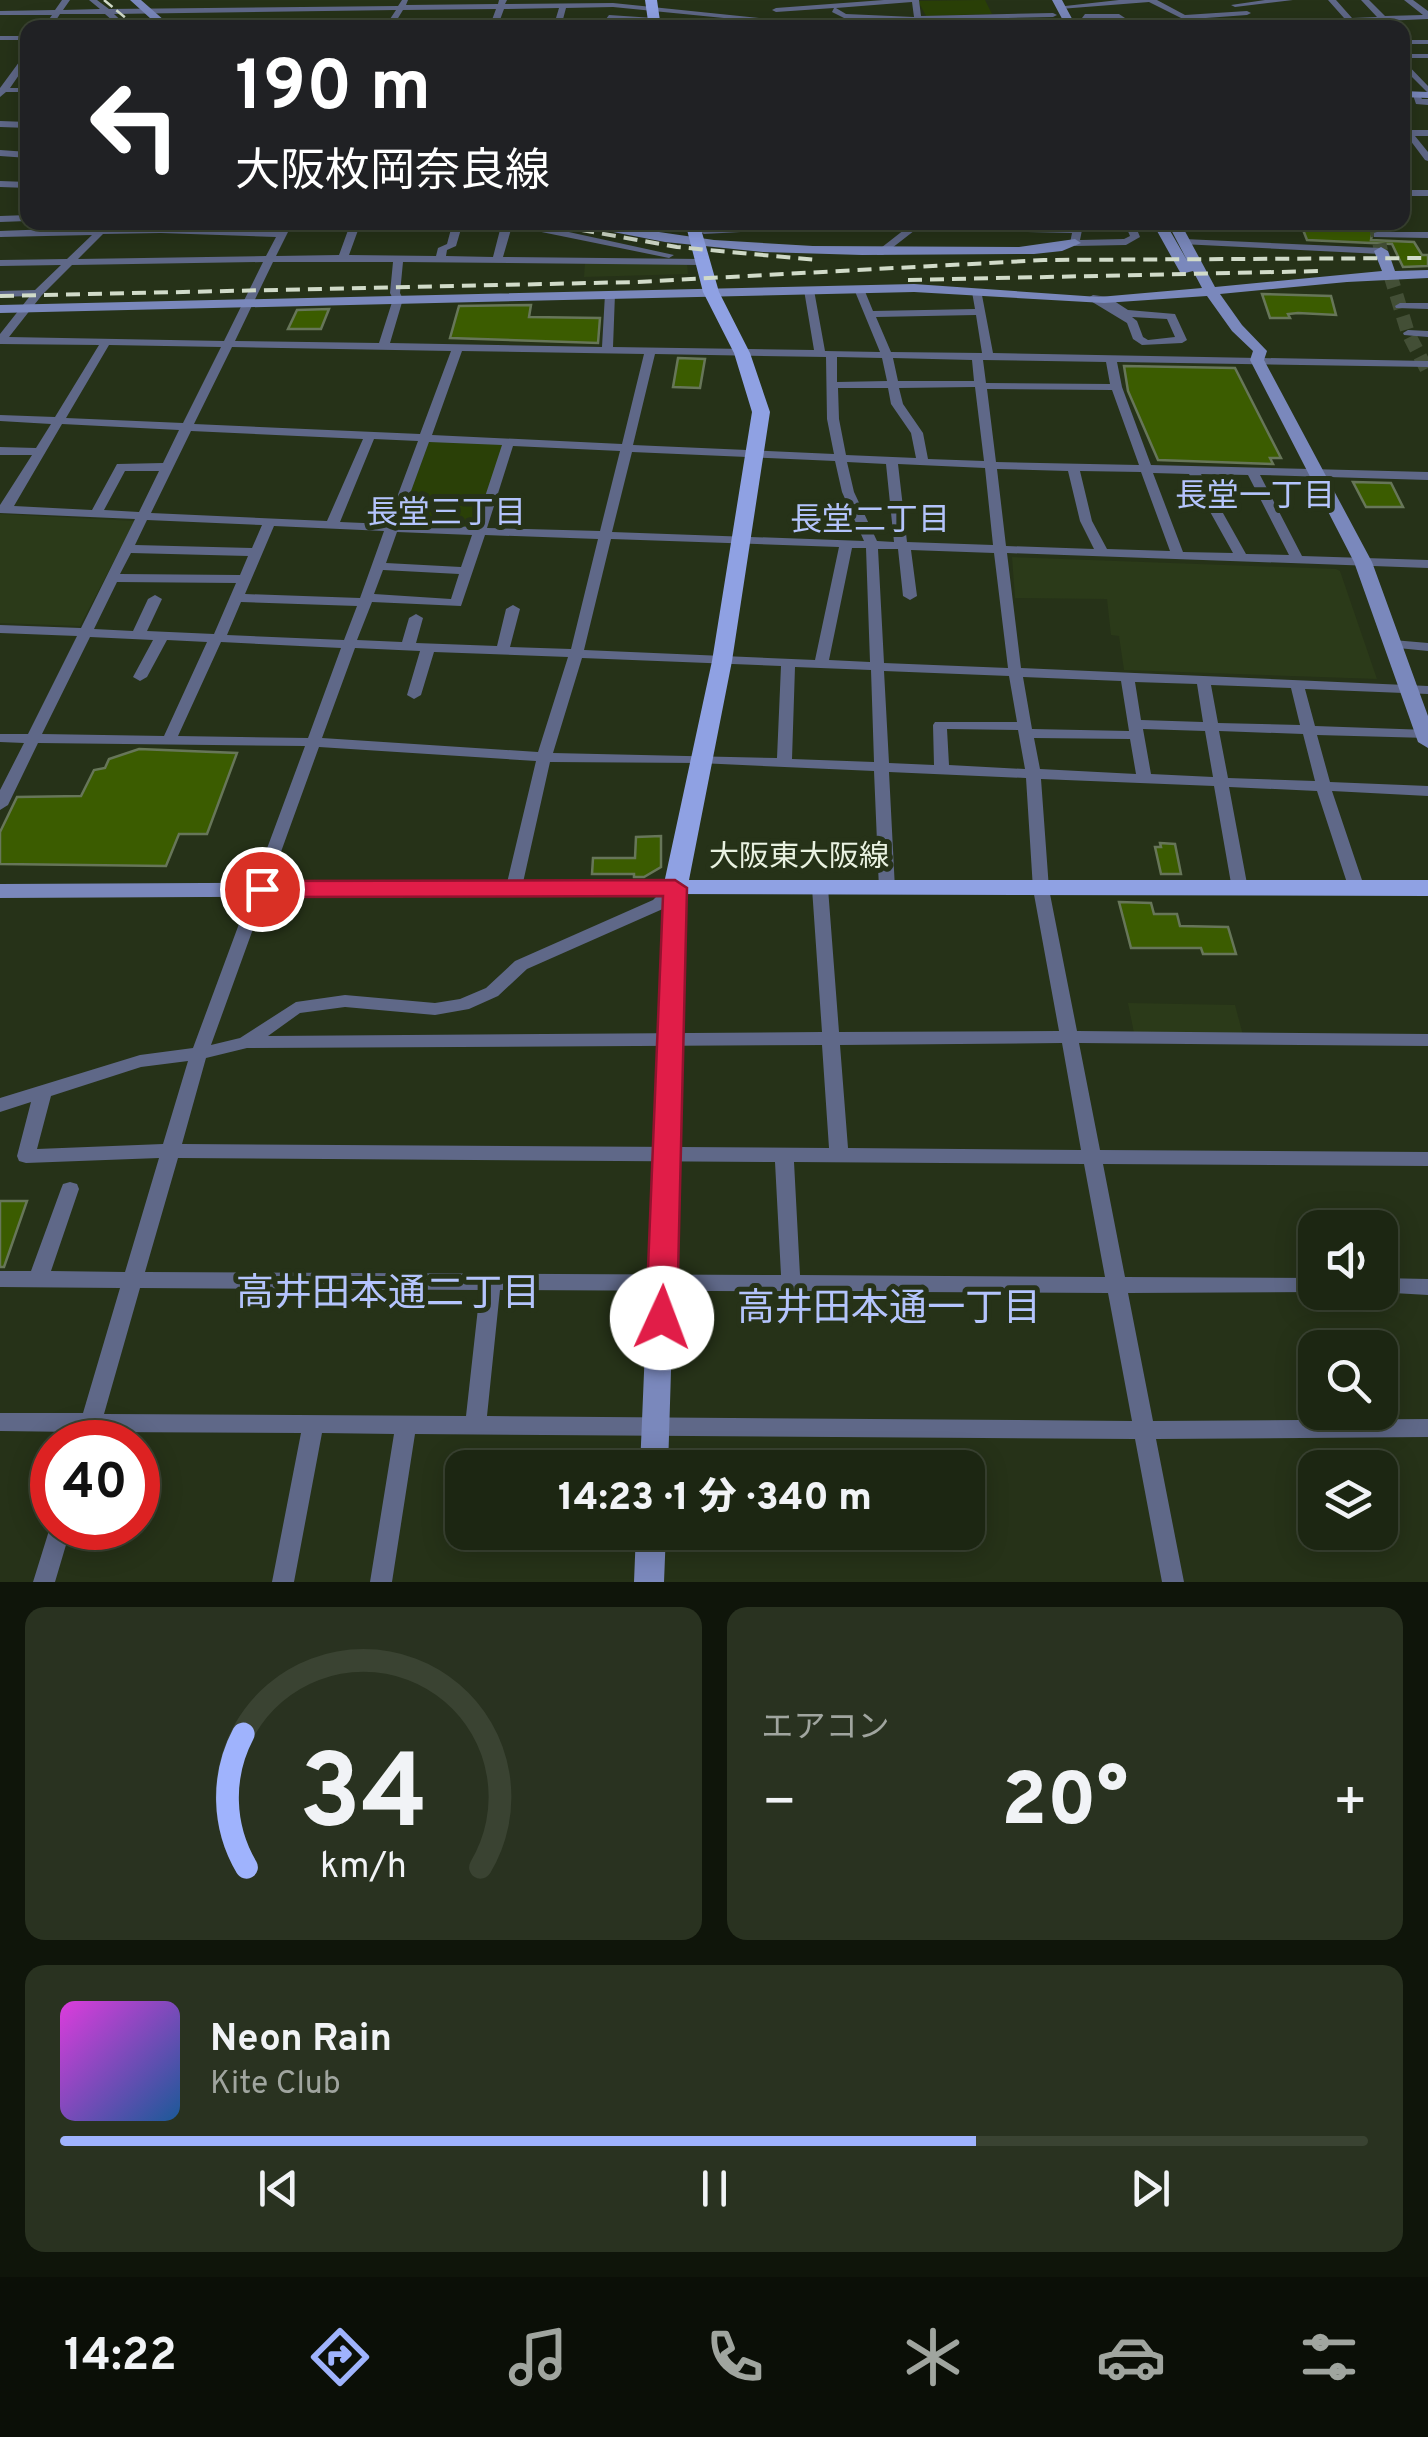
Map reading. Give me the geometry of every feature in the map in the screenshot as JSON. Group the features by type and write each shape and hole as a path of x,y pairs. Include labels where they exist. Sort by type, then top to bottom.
{"main road":[{"name":"大阪東大阪線","path":"698,232 696,262 742,353 761,412 722,661 675,888 1428,888"}],"street":[{"path":"52,20 66,0"},
{"path":"94,0 116,20"},
{"path":"135,0 159,20"},
{"path":"163,11 169,0"},
{"path":"771,0 781,20"},
{"path":"776,10 914,0 918,20"},
{"path":"1046,0 1057,7"},
{"path":"937,20 1149,0 1189,20"},
{"path":"1232,3 1289,0"},
{"path":"1332,0 1349,20"},
{"path":"1365,0 1382,17"},
{"path":"1408,0 1428,16"},
{"path":"296,2 322,4"},
{"path":"0,12 163,11 273,4 403,4 447,12 463,4 502,3 740,20"},
{"path":"1232,3 1254,20"},
{"path":"559,20 563,6"},
{"path":"833,6 843,20"},
{"path":"1305,12 1313,19"},
{"path":"1184,17 1247,13"},
{"path":"608,17 653,14"},
{"path":"1088,20 1119,16 1125,20"},
{"path":"1302,20 1428,16"},
{"path":"1,92 20,65"},
{"path":"1410,139 1426,162"},
{"path":"44,233 47,230"},
{"path":"0,234 121,230"},
{"path":"143,261 162,230"},
{"path":"222,230 281,234"},
{"path":"0,805 283,230"},
{"path":"344,258 353,230"},
{"path":"440,259 443,248 451,246 456,230"},
{"path":"497,260 505,230"},
{"path":"541,230 696,262"},
{"path":"672,230 800,252 1003,250 1076,232"},
{"path":"698,232 731,230"},
{"path":"880,252 910,230"},
{"path":"1041,230 1132,240 1132,230"},
{"path":"1162,230 1192,280 1211,290"},
{"path":"942,770 940,725 1136,730 1211,727 1427,737 1418,689 1392,644 1362,562 1318,472 1257,360 1238,340 1239,330 1211,290 1178,230"},
{"path":"0,340 38,293 100,232"},
{"path":"1377,234 1428,235"},
{"path":"0,244 90,242"},
{"path":"1184,242 1381,251 1390,274"},
{"path":"0,263 271,258 696,262"},
{"path":"384,348 398,300 398,259"},
{"path":"0,309 860,289 1099,298 1186,296 1211,290 1428,274"},
{"path":"860,289 886,355 898,404 916,433 923,461"},
{"path":"809,290 834,385 833,419 848,492 872,545 887,889"},
{"path":"976,292 982,356 980,385 1015,672 1033,774 1040,888 1173,1582"},
{"path":"0,294 38,293"},
{"path":"607,352 610,294"},
{"path":"1099,298 1125,312 1171,316 1182,340 1146,343 1138,339 1132,322 1099,298"},
{"path":"1400,306 1428,306"},
{"path":"870,314 978,312"},
{"path":"1408,333 1428,334"},
{"path":"0,340 1428,364"},
{"path":"105,343 2,510 604,536 1428,564"},
{"path":"92,1420 199,1054 456,350"},
{"path":"514,887 544,756 576,656 650,353"},
{"path":"1111,357 1116,387 1178,556"},
{"path":"834,385 892,382 1116,387"},
{"path":"0,418 990,464 1428,476"},
{"path":"332,525 370,435"},
{"path":"236,598 456,603 510,441"},
{"path":"0,451 39,452"},
{"path":"891,459 910,596"},
{"path":"95,515 122,467 168,467"},
{"path":"1073,467 1086,521 1103,554"},
{"path":"1193,470 1242,558"},
{"path":"1252,471 1298,561"},
{"path":"169,740 269,523"},
{"path":"821,665 846,544"},
{"path":"128,549 256,552"},
{"path":"379,566 466,571"},
{"path":"113,578 244,580"},
{"path":"138,635 155,599"},
{"path":"502,652 513,609"},
{"path":"408,646 416,618"},
{"path":"0,629 1418,689"},
{"path":"140,677 162,636"},
{"path":"1392,644 1428,646"},
{"path":"414,695 428,648"},
{"path":"784,763 788,664"},
{"path":"1127,677 1144,780"},
{"path":"1202,680 1240,889"},
{"path":"1297,684 1324,789 1357,889"},
{"path":"0,738 315,742 544,756 699,759 1428,791"},
{"path":"0,891 675,888"},
{"path":"655,1450 675,888"},
{"path":"246,1042 296,1008 345,1001 435,1009 463,1005 492,992 521,965 641,914 675,888"},
{"path":"820,888 839,1155"},
{"path":"0,1105 140,1061 199,1054 246,1042 1070,1037 1428,1040"},
{"path":"43,1091 26,1156 170,1151 1428,1159"},
{"path":"784,1155 791,1282"},
{"path":"38,1279 70,1189"},
{"path":"0,1279 1298,1286"},
{"path":"476,1425 491,1282"},
{"path":"1398,1286 1428,1287"},
{"path":"0,1422 30,1425"},
{"path":"160,1429 314,1424 1145,1430 1428,1428"},
{"path":"283,1582 314,1424"},
{"path":"381,1582 406,1424"},
{"path":"44,1582 53,1550"},
{"path":"649,1582 651,1550"}],"shaded area":[{"path":"985,0 992,14 926,16 918,1"},
{"path":"585,262 687,263 688,274 584,277"},
{"path":"429,440 504,443 475,527 399,525"},
{"path":"0,514 135,521 80,626 0,623"},
{"path":"1012,557 1336,569 1340,571 1377,679 1124,670 1119,636 1111,635 1107,599 1015,598"},
{"path":"1128,1003 1235,1005 1243,1035 1134,1033"}],"building":[{"path":"1303,230 1373,230 1371,240 1414,242 1422,255 1428,255 1428,266 1403,267 1392,244 1307,240"},
{"path":"1262,294 1331,296 1336,315 1298,313 1288,314 1290,318 1270,318"},
{"path":"531,305 529,317 600,318 598,343 450,338 459,306"},
{"path":"329,309 321,329 288,329 297,310"},
{"path":"678,358 705,359 700,388 673,387"},
{"path":"1124,366 1235,368 1281,458 1270,458 1273,464 1158,460 1128,391"},
{"path":"1353,482 1391,483 1403,507 1366,507"},
{"path":"139,749 237,753 207,834 179,834 166,866 0,864 0,832 17,797 81,796 94,770 105,768 109,759"},
{"path":"661,836 661,867 644,877 592,874 593,858 635,858 636,837"},
{"path":"1160,843 1175,844 1181,874 1161,874 1155,847 1161,847"},
{"path":"1119,902 1151,903 1154,914 1177,914 1180,926 1228,927 1236,954 1203,954 1201,948 1131,948"},
{"path":"0,1201 27,1201 4,1267 0,1267"}],"tunnel":[{"path":"1377,230 1381,251"},
{"path":"1390,274 1408,333 1428,372"}],"railway":[{"path":"104,0 128,20"},
{"path":"582,230 677,247 817,260"},
{"path":"0,296 636,282 1044,260 1428,258"},
{"path":"908,280 1323,271"}],"district":[{"name":"長堂一丁目","path":"1255,495"},
{"name":"長堂三丁目","path":"446,512"},
{"name":"長堂二丁目","path":"870,519"},
{"name":"高井田本通二丁目","path":"388,1292"},
{"name":"高井田本通一丁目","path":"889,1307"}],"route":[{"path":"262,889 675,888 662,1318"}]}
